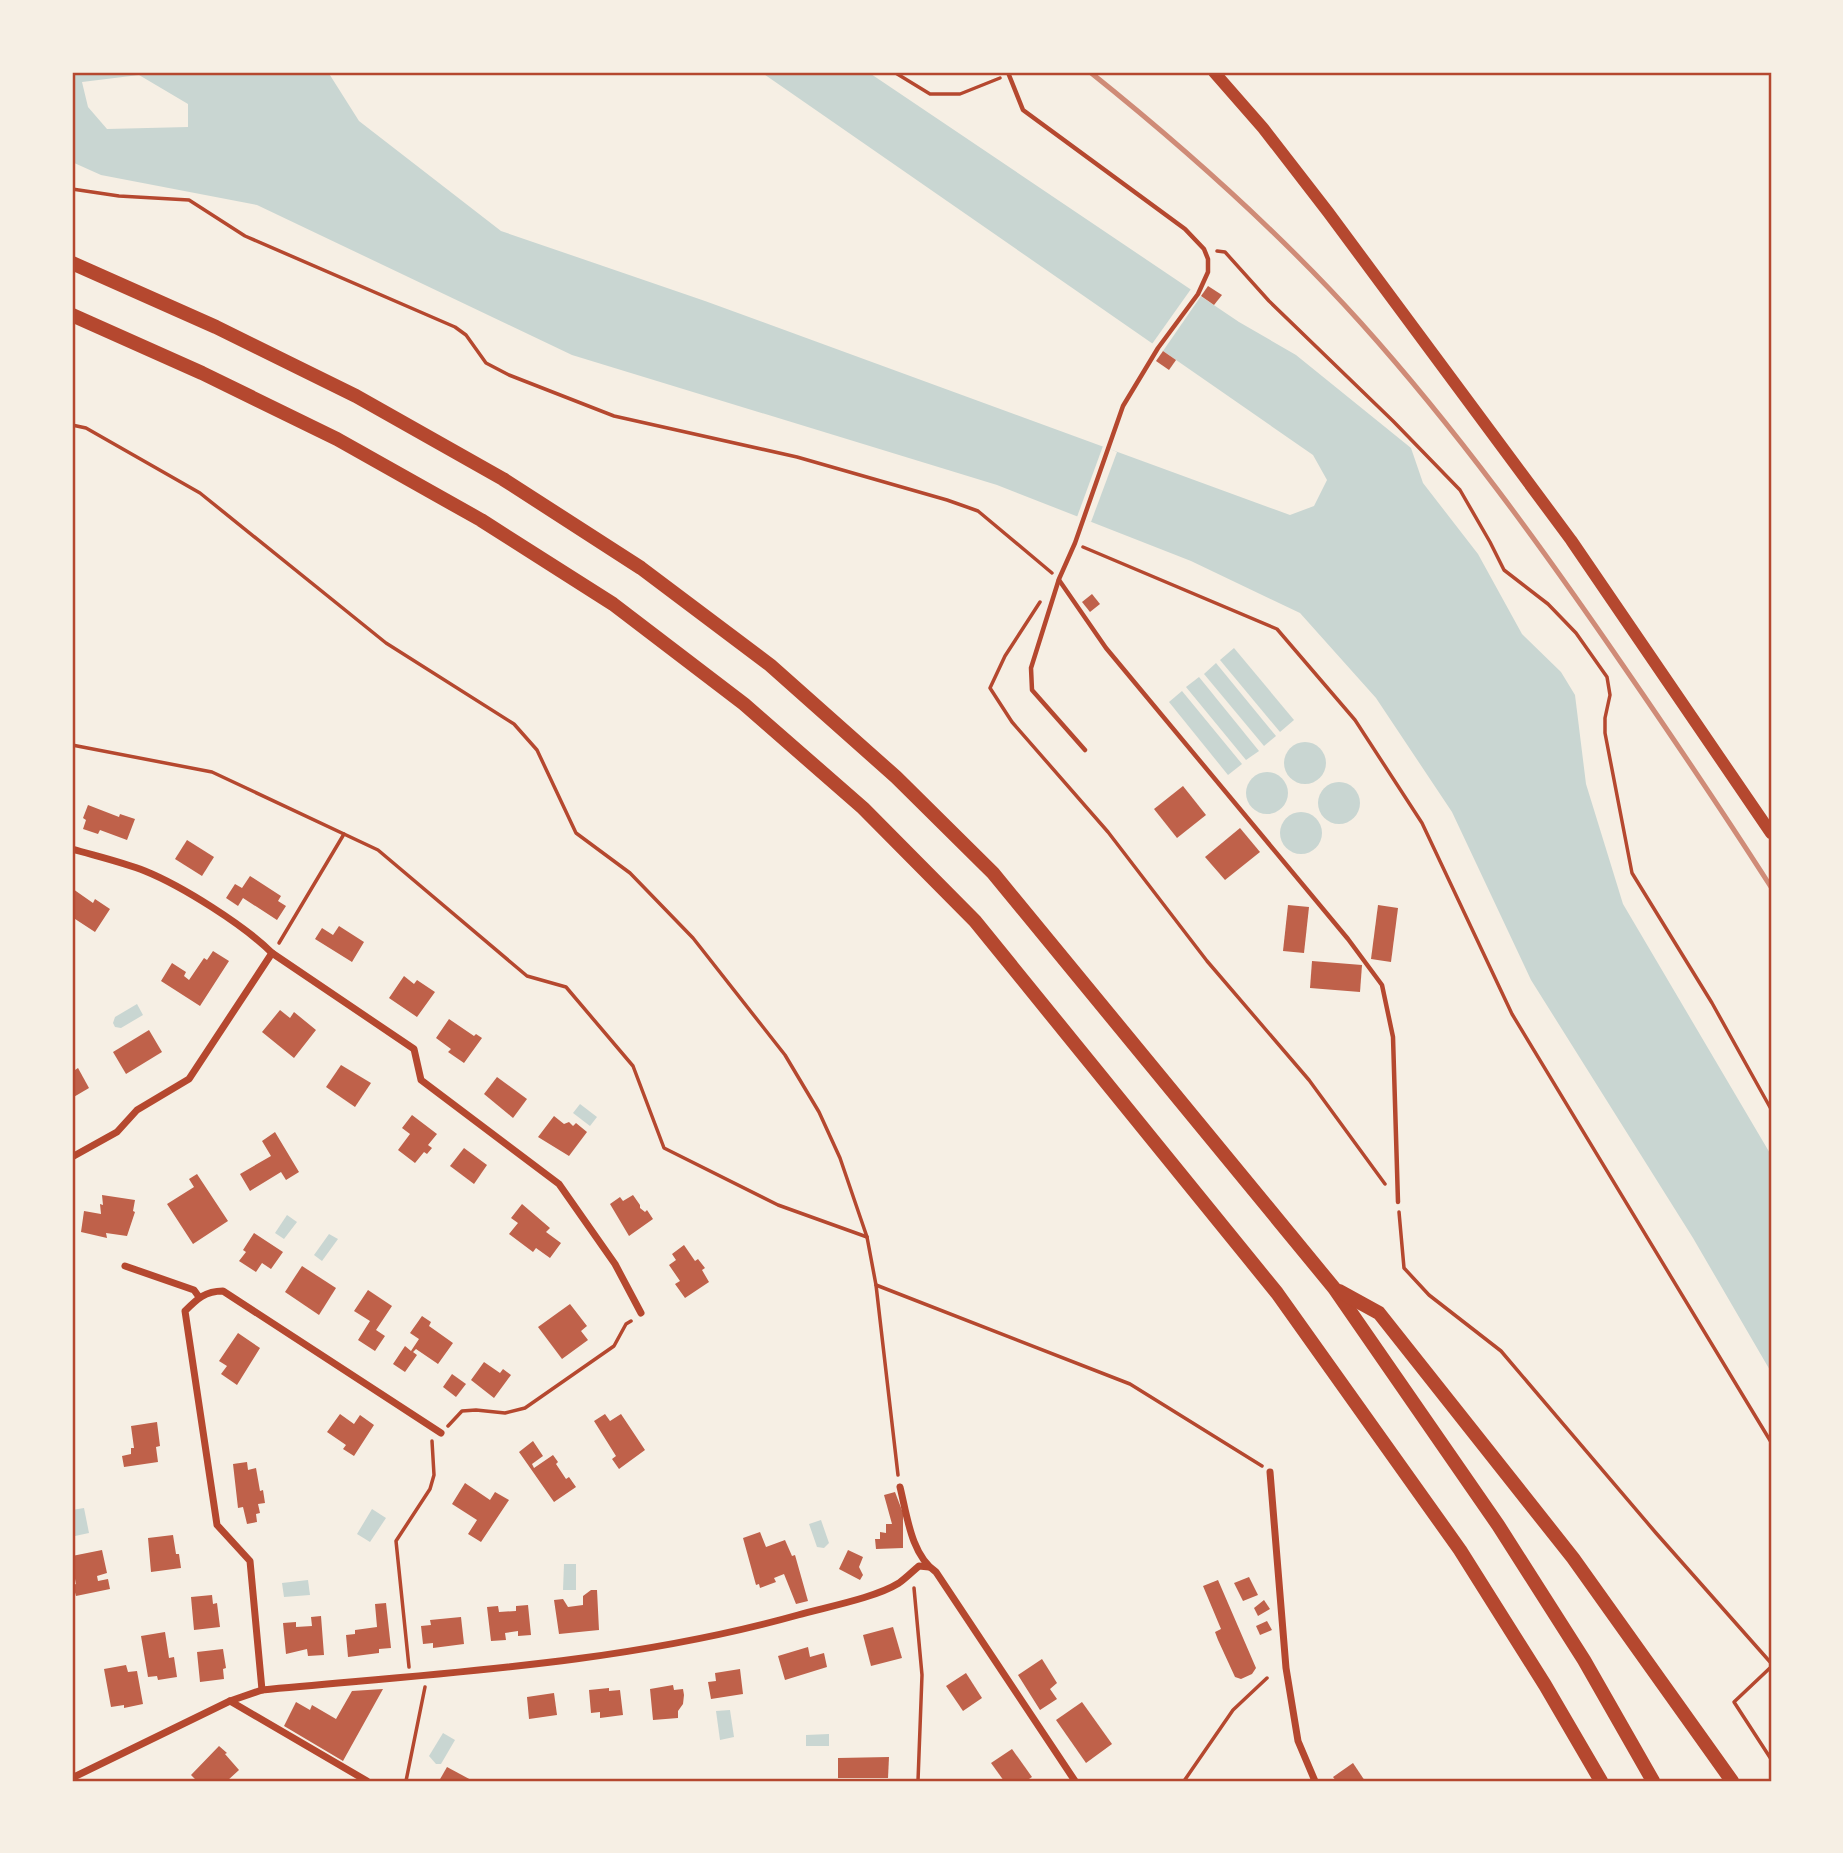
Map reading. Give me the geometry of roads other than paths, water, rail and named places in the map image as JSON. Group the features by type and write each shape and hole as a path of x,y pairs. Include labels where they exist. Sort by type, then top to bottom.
{"highway":[{"path":"72,263 216,327 356,396 503,479 640,568 770,664 896,777 993,873 1335,1288 1512,1547 1584,1660 1653,1781"},
{"path":"72,316 202,373 325,433 481,520 613,604 744,704 863,808 975,921 1277,1293 1460,1550 1545,1685 1600,1780"},
{"path":"1335,1288 1379,1313 1573,1558 1732,1781"}],"main road":[{"path":"1214,72 1263,128 1328,212 1563,529 1771,833"}],"street":[{"path":"72,849 144,870 170,883 256,937 272,953 414,1049 421,1080 559,1184 615,1264 641,1314"},
{"path":"72,1157 117,1132 137,1110 189,1079 272,953"},
{"path":"125,1266 194,1290 199,1297"},
{"path":"262,1690 250,1560 218,1525 185,1311 199,1297 213,1291 223,1291 438,1431"},
{"path":"1270,1472 1286,1668 1298,1741 1315,1781"},
{"path":"900,1487 915,1545 929,1567 936,1572 1075,1781"},
{"path":"72,1779 230,1701 262,1690 597,1657 697,1639 758,1626 877,1592 898,1584 919,1566 929,1567"},
{"path":"230,1701 366,1781"}],"lane":[{"path":"1009,73 1023,110 1185,229 1204,249 1208,259 1208,272 1198,294 1158,348 1123,406 1075,543 1059,579 1031,668 1032,690 1085,750"},
{"path":"1059,579 1106,648 1348,939 1382,985 1393,1037 1398,1202"}],"railway":[{"path":"1090,72 1196,161 1298,256 1361,323 1431,405 1561,576 1771,887"}]}
